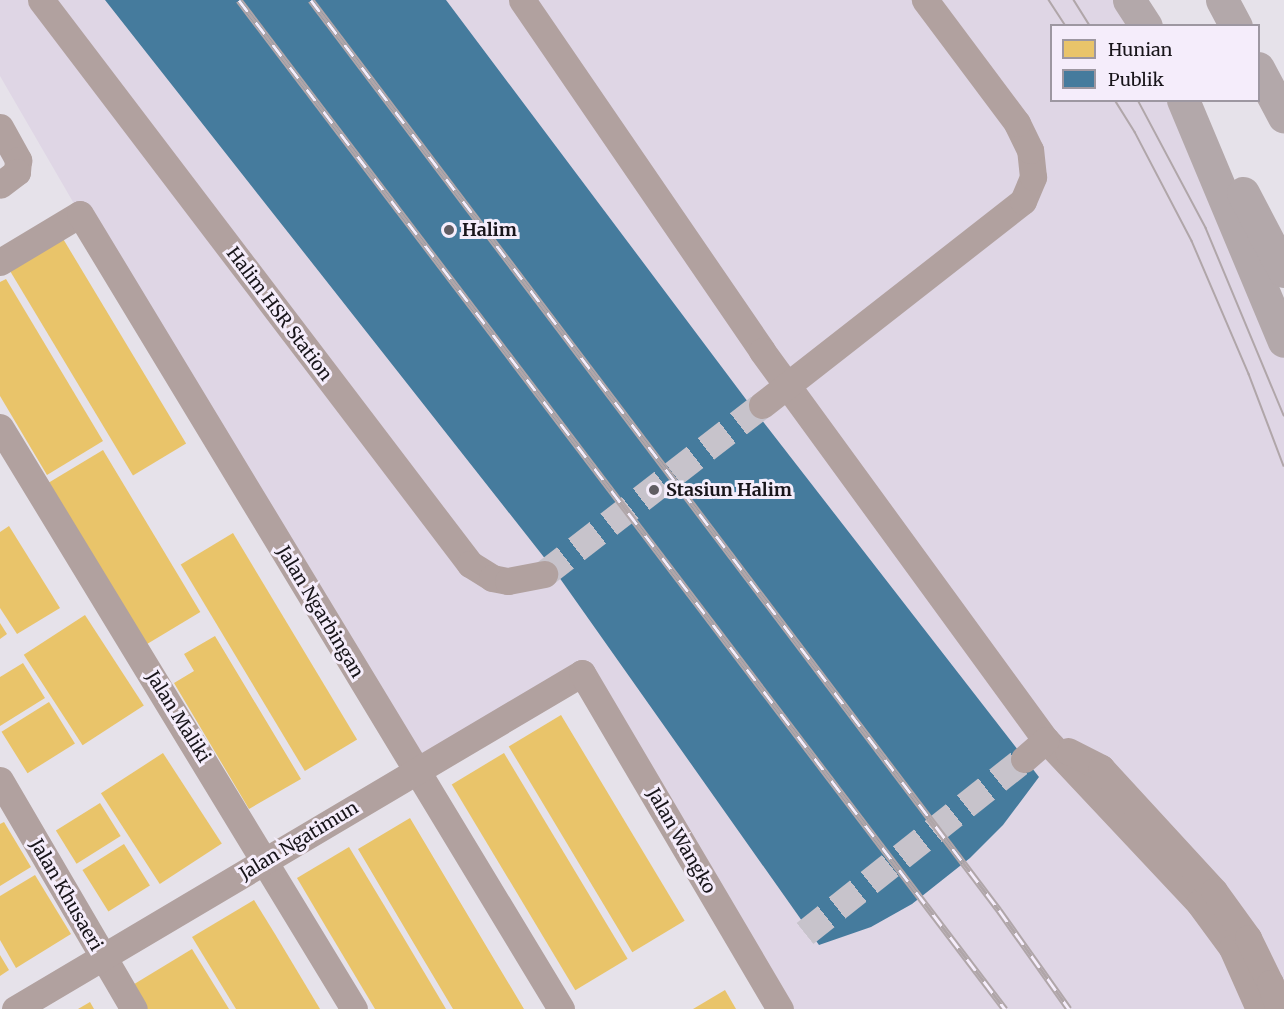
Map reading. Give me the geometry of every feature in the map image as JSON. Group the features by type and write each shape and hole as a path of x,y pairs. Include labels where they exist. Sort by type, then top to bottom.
{"highway":[{"path":"1130,0 1145,24"},
{"path":"1222,0 1235,24"},
{"path":"1260,72 1284,117"},
{"path":"1184,102 1284,341"},
{"path":"1191,102 1284,271"}],"street":[{"name":"Halim HSR Station","path":"41,0 470,564 492,578 508,581 544,574"},
{"path":"522,0 762,351 1046,740 1199,903 1232,948 1261,994 1279,1009"},
{"path":"762,405 1023,201 1033,177 1030,150 1017,123 925,0"},
{"path":"0,127 18,160 17,172 0,185"},
{"name":"Jalan Ngarbingan","path":"0,262 80,214 561,1009"},
{"name":"Jalan Maliki","path":"0,427 354,1009"},
{"name":"Jalan Ngatimun","path":"15,1009 582,673"},
{"name":"Jalan Wangko","path":"582,673 780,1009"},
{"path":"1024,759 1046,740"},
{"name":"Jalan Khusaeri","path":"0,780 134,1009"}],"shaded area":[{"name":"Stasiun Halim","path":"0,0 1129,0 1145,24 1050,24 1050,102 1183,102 1284,341 1284,1009 780,1009 582,673 416,770 80,214 0,76"}],"building: Hunian":[{"path":"62,237 186,444 133,476 9,269"},
{"path":"6,279 103,441 47,475 0,396 0,282"},
{"path":"103,450 200,612 145,645 47,483"},
{"path":"9,526 60,608 17,634 0,608 0,532"},
{"path":"233,533 357,740 305,771 181,564"},
{"path":"85,615 144,706 83,745 24,655"},
{"path":"0,623 7,634 0,639"},
{"path":"215,636 301,779 249,809 174,683 194,671 184,654"},
{"path":"23,663 45,698 0,726 0,677"},
{"path":"49,702 75,744 27,773 2,732"},
{"path":"561,715 685,921 632,952 509,746"},
{"path":"163,753 222,844 160,884 101,793"},
{"path":"504,753 628,959 575,990 452,784"},
{"path":"100,803 121,836 77,864 56,831"},
{"path":"410,818 524,1009 453,1009 410,937 358,849"},
{"path":"4,822 31,867 0,886 0,824"},
{"path":"124,844 150,886 108,912 82,870"},
{"path":"349,847 446,1009 375,1009 297,878"},
{"path":"35,875 71,934 16,968 0,940 0,896"},
{"path":"254,900 320,1009 236,1009 192,937"},
{"path":"192,949 229,1009 144,1009 131,986"},
{"path":"0,955 9,970 0,976"},
{"path":"725,990 736,1009 693,1009"},
{"path":"90,1002 94,1009 78,1009"}],"building: Publik":[{"name":"Stasiun Halim","path":"105,0 446,0 754,410 1039,777 1003,825 970,858 912,904 871,927 819,945 554,570"}],"tunnel":[{"path":"544,574 762,405"},
{"path":"805,933 1024,759"}],"tram line":[{"path":"1049,0 1065,24"},
{"path":"1074,0 1089,24"},
{"path":"1116,102 1135,132 1192,241 1249,374 1284,466"},
{"path":"1139,102 1206,228 1284,415"}],"railway":[{"path":"239,0 1005,1009"},
{"path":"311,0 999,910 1069,1009"}],"place":[{"name":"Halim","path":"449,230"},
{"name":"Stasiun Halim","path":"654,490"}]}
